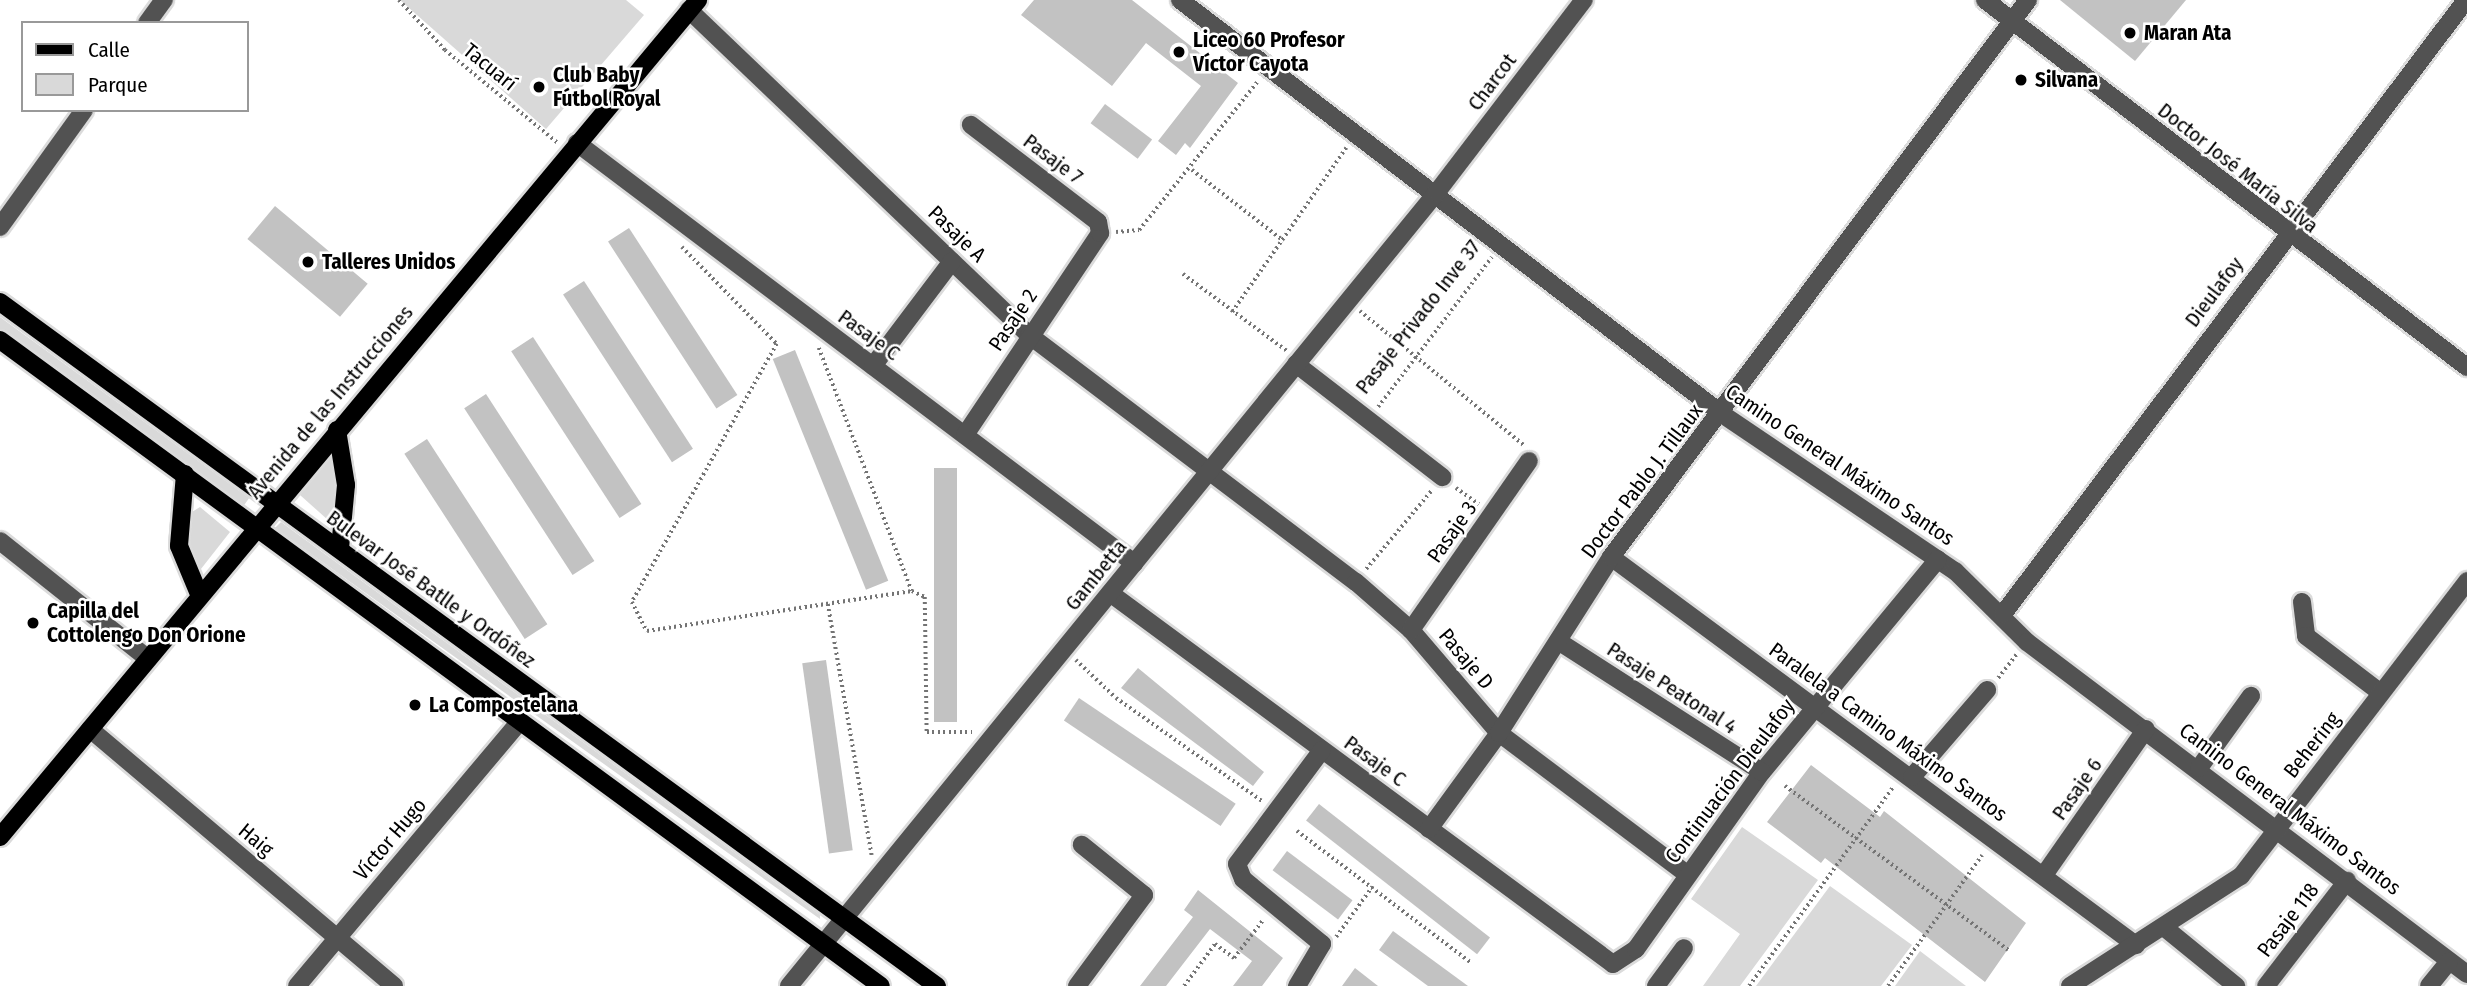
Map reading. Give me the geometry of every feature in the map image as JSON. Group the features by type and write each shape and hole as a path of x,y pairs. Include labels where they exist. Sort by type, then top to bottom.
{"main road":[{"name":"Avenida de las Instrucciones","path":"0,837 256,525 694,5"},
{"name":"Bulevar José Batlle y Ordóñez","path":"0,302 937,986"},
{"path":"0,340 256,525 519,722 881,986"},
{"path":"337,430 346,485 340,549"},
{"path":"185,474 179,546 199,594"}],"street":[{"path":"148,21 164,0"},
{"name":"Camino General Máximo Santos","path":"1180,0 1355,134 1437,192 1722,414 1938,559 2003,614 2027,642 2278,827 2467,974"},
{"name":"Charcot","path":"1437,192 1584,0"},
{"name":"Doctor José María Silva","path":"1985,0 2286,234 2467,367"},
{"name":"Doctor Pablo J. Tillaux","path":"1429,829 1499,733 1611,556 1722,414 2028,0"},
{"name":"Dieulafoy","path":"2003,614 2286,234 2466,0"},
{"name":"Pasaje A","path":"694,5 1029,335 1208,474"},
{"path":"0,227 83,112"},
{"name":"Pasaje 7","path":"971,125 1098,222 1100,233"},
{"name":"Pasaje C","path":"573,148 670,214 1134,563"},
{"name":"Gambetta","path":"789,986 1437,192"},
{"name":"Pasaje 2","path":"965,435 1029,335 1100,233"},
{"path":"873,366 952,261"},
{"name":"Pasaje Privado Inve 37","path":"1298,362 1370,416 1442,477"},
{"name":"Pasaje 3","path":"1411,630 1529,461"},
{"name":"Pasaje D","path":"1208,474 1356,582 1411,630 1499,733 1687,874"},
{"path":"0,541 146,657"},
{"name":"Paralela a Camino Máximo Santos","path":"1611,556 2136,945"},
{"name":"Continuación Dieulafoy","path":"1613,964 1636,948 1762,772 1938,559"},
{"name":"Behering","path":"2070,986 2165,928 2241,876 2467,581"},
{"name":"Pasaje C","path":"1110,593 1613,964"},
{"path":"2302,602 2306,636 2381,693"},
{"name":"Pasaje Peatonal 4","path":"1558,641 1762,772"},
{"path":"1912,777 1987,691"},
{"path":"2199,768 2251,696"},
{"name":"Víctor Hugo","path":"296,986 519,722"},
{"name":"Haig","path":"90,729 394,986"},
{"name":"Pasaje 6","path":"2044,875 2146,729"},
{"path":"1297,986 1322,944 1243,879 1237,864 1322,750"},
{"path":"1077,986 1144,895 1082,845"},
{"name":"Pasaje 118","path":"2266,986 2347,881"},
{"path":"2165,928 2236,986"},
{"path":"1656,986 1684,948"},
{"path":"2428,986 2449,961"}],"path":[{"name":"Tacuarí","path":"399,0 445,50 573,148"},
{"path":"1100,233 1139,230 1192,170 1268,68"},
{"path":"1232,312 1284,241 1355,134"},
{"path":"1192,170 1284,241"},
{"path":"670,214 672,237 776,344 632,602 647,631 912,591 925,597 927,732 972,732 978,754"},
{"name":"Pasaje Privado Inve 37","path":"1370,416 1502,244"},
{"path":"1183,274 1298,362"},
{"path":"1348,301 1529,449 1529,461"},
{"path":"809,320 912,591"},
{"path":"1356,582 1442,477 1493,514"},
{"path":"827,604 873,857"},
{"path":"1987,691 2027,642"},
{"path":"1065,648 1116,698 1275,810"},
{"path":"1785,786 2008,950"},
{"path":"1749,986 1893,786"},
{"path":"1297,831 1470,962"},
{"path":"1888,986 1982,855"},
{"path":"1322,944 1338,936 1372,887"},
{"path":"1184,986 1215,944 1234,958 1275,904"}],"green space":[{"name":"Club Baby Fútbol Royal","path":"400,0 626,0 644,15 546,129"},
{"path":"0,317 249,498 243,506 0,329"},
{"path":"329,456 340,478 335,517 328,520 300,495"},
{"path":"200,507 230,532 197,574 187,539 192,512"},
{"path":"281,522 820,915 820,919 275,528"},
{"path":"1742,827 1818,880 1740,986 1703,986 1740,934 1691,899"},
{"path":"1830,886 1912,945 1881,986 1756,986"},
{"path":"1920,951 1966,986 1895,986"}],"building":[{"path":"1034,0 1132,0 1238,83 1190,148 1185,143 1176,155 1158,141 1201,86 1146,43 1112,86 1021,15"},
{"name":"Maran Ata","path":"2060,0 2186,0 2135,61"},
{"path":"1105,104 1152,140 1138,159 1091,123"},
{"name":"Talleres Unidos","path":"275,206 368,284 340,317 247,239"},
{"path":"629,228 737,395 716,409 608,242"},
{"path":"584,281 693,449 672,462 563,295"},
{"path":"533,337 641,504 620,518 511,351"},
{"path":"795,350 888,581 866,590 773,359"},
{"path":"486,394 594,561 573,575 464,408"},
{"path":"427,439 547,624 525,639 404,454"},
{"path":"934,468 957,468 957,722 934,722"},
{"path":"826,660 853,850 829,853 802,663"},
{"path":"1138,668 1264,772 1253,786 1121,688"},
{"path":"1079,698 1236,804 1221,826 1064,720"},
{"path":"1811,765 1880,817 1884,811 2026,923 1985,982 1825,858 1821,863 1767,822"},
{"path":"1319,804 1490,938 1477,954 1306,821"},
{"path":"1287,851 1352,900 1338,920 1273,870"},
{"path":"1198,890 1283,958 1262,986 1233,986 1252,961 1210,929 1166,986 1140,986 1193,917 1184,910"},
{"path":"1393,931 1468,986 1428,986 1379,950"},
{"path":"1355,968 1378,986 1342,986"}],"place":[{"name":"Maran Ata","path":"2130,33"},
{"name":"Liceo 60 Profesor Víctor Cayota","path":"1179,52"},
{"name":"Silvana","path":"2021,80"},
{"name":"Club Baby Fútbol Royal","path":"539,87"},
{"name":"Talleres Unidos","path":"308,262"},
{"name":"Capilla del Cottolengo Don Orione","path":"33,623"},
{"name":"La Compostelana","path":"415,705"}]}
